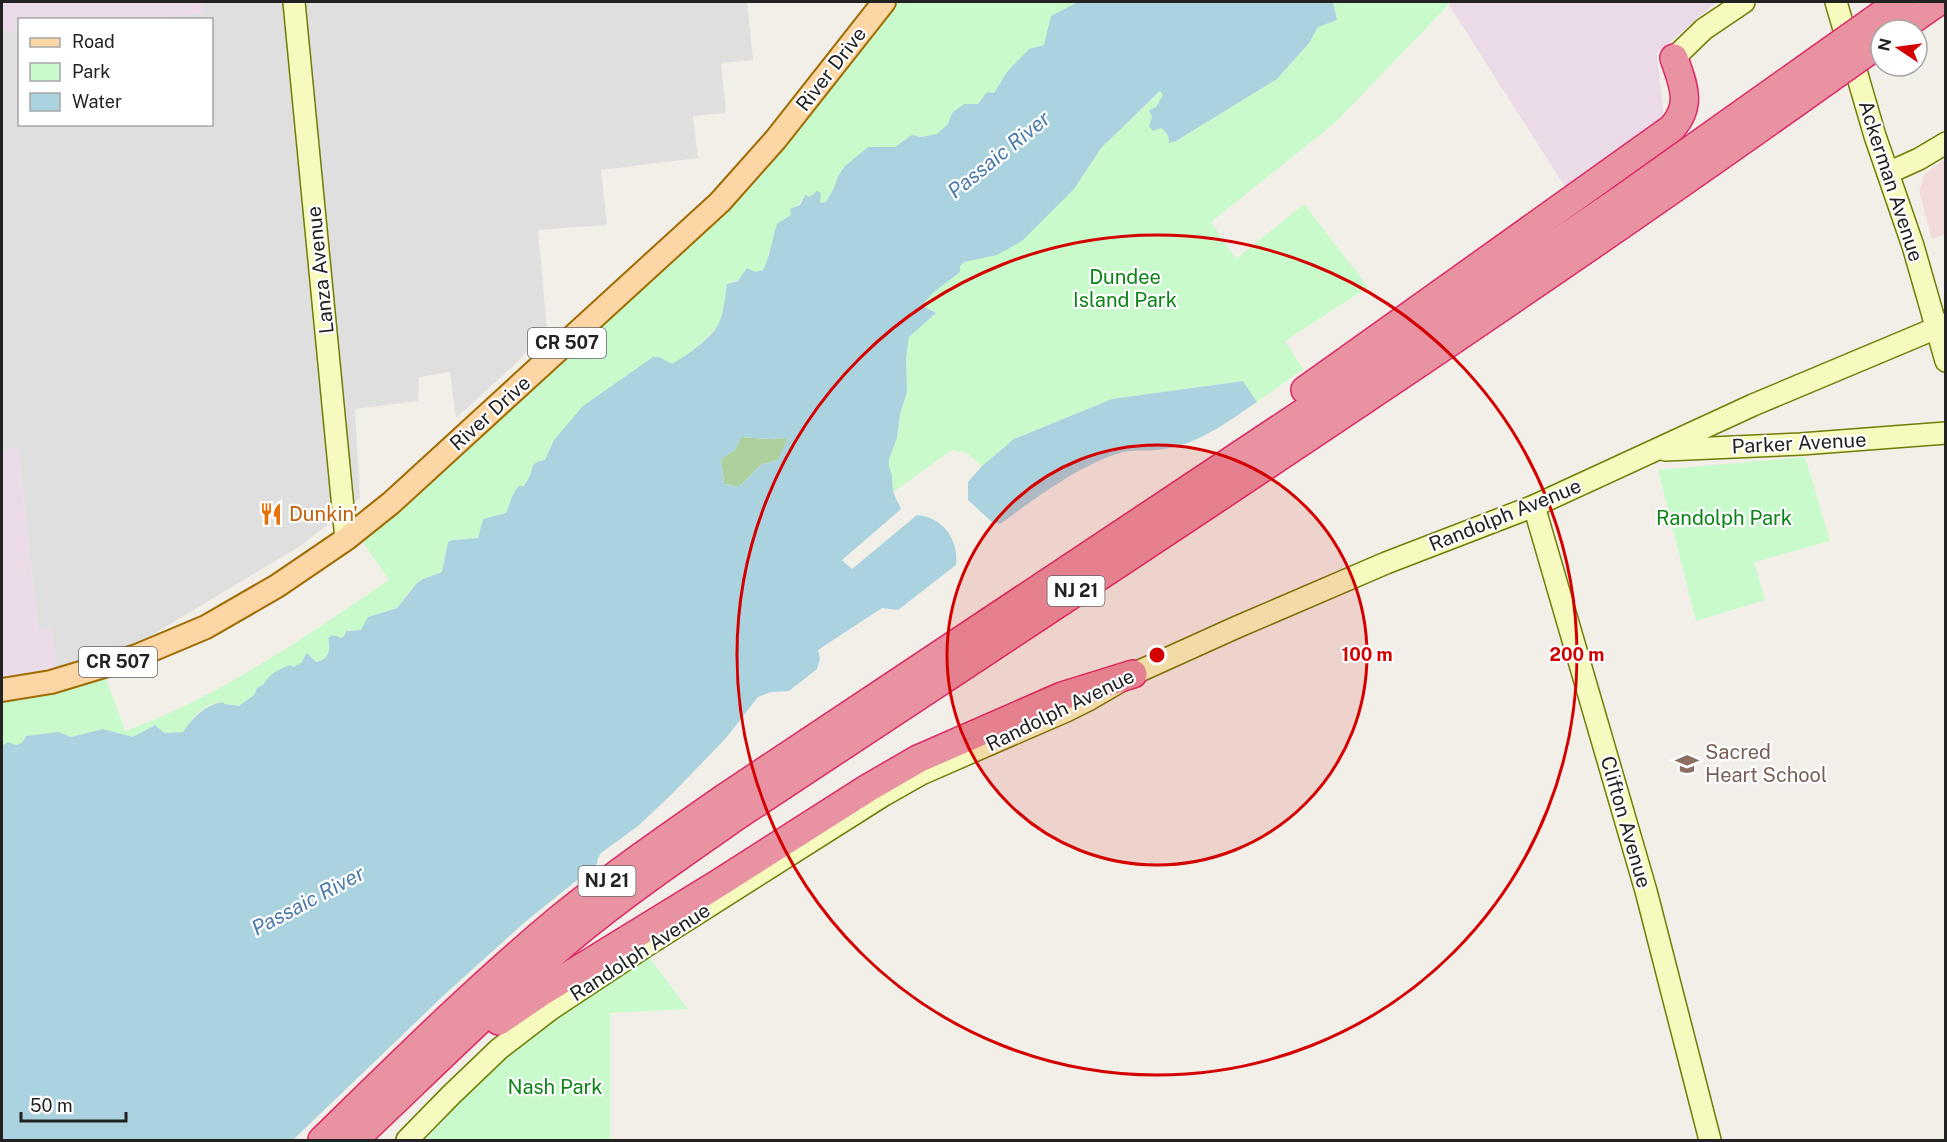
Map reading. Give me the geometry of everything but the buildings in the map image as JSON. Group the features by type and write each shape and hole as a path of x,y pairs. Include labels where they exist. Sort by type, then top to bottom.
{"highway":[{"name":"NJ 21","path":"1888,18 1899,2"},
{"path":"1915,18 1938,2"},
{"name":"NJ 21","path":"322,1140 480,989 559,920 598,888 724,798 1560,241 1869,41"},
{"path":"1012,607 1126,517 1672,128 1680,118 1685,94 1674,58"},
{"name":"NJ 21","path":"354,1140 535,970 573,937 653,875 737,816 1517,298 1636,216 1824,69"},
{"path":"359,1140 463,1048 514,1010 891,774 943,747 1062,696 1133,674"}],"main road":[{"name":"River Drive","path":"2,690 51,682 137,656 206,627 277,586 346,539 391,503 720,202 776,139 884,2"}],"street":[{"name":"Lanza Avenue","path":"294,2 346,539"},
{"path":"1674,58 1704,29 1744,2"},
{"name":"Ackerman Avenue","path":"1836,2 1868,113 1941,326 1946,361"},
{"path":"1888,173 1919,159 1946,143"},
{"name":"Randolph Avenue","path":"407,1140 499,1049 551,1009 629,957 902,785 1066,711 1133,674 1386,562 1534,506 1753,405 1941,326"},
{"name":"Parker Avenue","path":"1653,451 1801,444 1946,433"},
{"name":"Clifton Avenue","path":"1534,506 1644,882 1710,1140"}],"shaded area":[{"path":"2,2 202,2 203,13 154,18 18,18 18,30 2,32"},
{"path":"202,2 747,2 753,60 721,63 726,113 693,116 698,158 601,170 607,225 538,230 547,330 513,366 456,418 450,372 419,377 418,401 355,409 360,498 302,545 147,638 57,676 52,629 38,630 18,448 2,450 2,32 18,30 18,126 213,126 213,18 145,18 202,13"},
{"path":"1451,2 1717,2 1657,53 1664,118 1567,190 1449,5"},
{"path":"1945,159 1945,234 1932,239 1919,190 1925,174"},
{"path":"18,448 38,630 52,628 57,676 2,685 2,450"}],"green space":[{"path":"884,2 1078,2 1044,46 1007,72 994,94 987,92 978,104 961,108 937,135 928,137 912,135 895,147 868,147 838,176 826,202 819,203 805,195 769,251 763,270 727,284 719,325 690,354 554,440 545,460 533,465 524,486 519,486 517,489 506,513 484,519 479,538 457,539 448,542 442,572 415,585 397,608 377,615 361,630 349,630 341,638 328,638 329,650 324,659 316,662 307,654 301,663 257,688 254,695 239,707 215,703 206,707 183,732 164,733 154,725 133,737 103,729 70,737 58,732 26,736 22,743 2,746 2,688 102,667 125,731 161,717 229,683 294,644 389,580 356,532 689,230"},
{"name":"Dundee Island Park","path":"1333,2 1451,2 1336,122 1211,222 1236,259 1304,204 1368,287 1285,341 1303,369 1257,402 1243,381 1112,399 1014,439 982,466 967,453 952,450 893,492 889,459 897,438 900,414 907,392 906,358 909,336 936,313 925,307 924,303 934,292 960,272 960,266 964,262 997,255 1074,189 1101,148 1161,91 1163,95 1152,110 1170,143 1277,79 1309,43 1318,26 1337,20"},
{"path":"741,437 788,438 778,460 761,465 739,487 724,484 721,459 736,449"},
{"name":"Randolph Park","path":"1805,457 1830,541 1754,562 1765,600 1696,621 1658,470"},
{"name":"Nash Park","path":"649,957 688,1009 610,1013 610,1140 425,1140 476,1085 552,1015"}],"water":[{"name":"Passaic River","path":"1078,2 1333,2 1337,20 1318,27 1309,43 1277,79 1176,141 1169,143 1167,134 1161,128 1153,131 1149,126 1152,117 1149,110 1156,107 1163,95 1160,91 1101,148 1074,189 1022,241 997,255 964,262 960,266 960,272 934,292 924,303 925,307 936,313 909,337 906,358 907,392 900,414 897,438 889,459 893,492 901,509 842,560 852,569 917,515 934,520 947,531 955,547 956,565 898,610 882,608 818,650 820,659 817,669 789,691 771,692 758,697 726,738 672,794 638,826 601,853 597,864 525,922 444,995 293,1140 2,1140 2,746 8,742 16,745 22,743 26,736 58,732 71,737 103,729 133,737 155,725 164,733 183,732 195,717 210,706 222,702 239,706 254,695 257,688 278,670 301,663 307,653 316,662 324,659 329,650 328,638 336,636 341,638 346,631 361,630 368,617 397,608 416,584 442,572 448,542 478,538 483,519 506,513 515,492 519,486 524,486 530,476 533,465 545,460 554,440 583,406 653,357 659,357 672,364 705,340 719,323 727,284 738,281 747,268 755,272 763,270 777,224 791,215 790,209 800,205 805,195 810,197 817,191 821,193 820,203 826,202 845,166 868,147 895,147 912,135 922,137 937,134 948,124 952,113 964,104 978,104 987,92 994,93 1007,72 1029,49 1044,45 1051,16","holes":["741,437 788,438 778,460 761,465 739,487 724,484 721,459 736,449"]},
{"path":"1243,381 1257,402 1202,437 1159,450 1123,452 1107,457 1059,483 1000,524 992,522 968,500 968,482 982,466 1014,439 1112,399"}],"place":[{"name":"Dunkin'","path":"271,514"},
{"name":"Sacred Heart School","path":"1687,764"}]}
